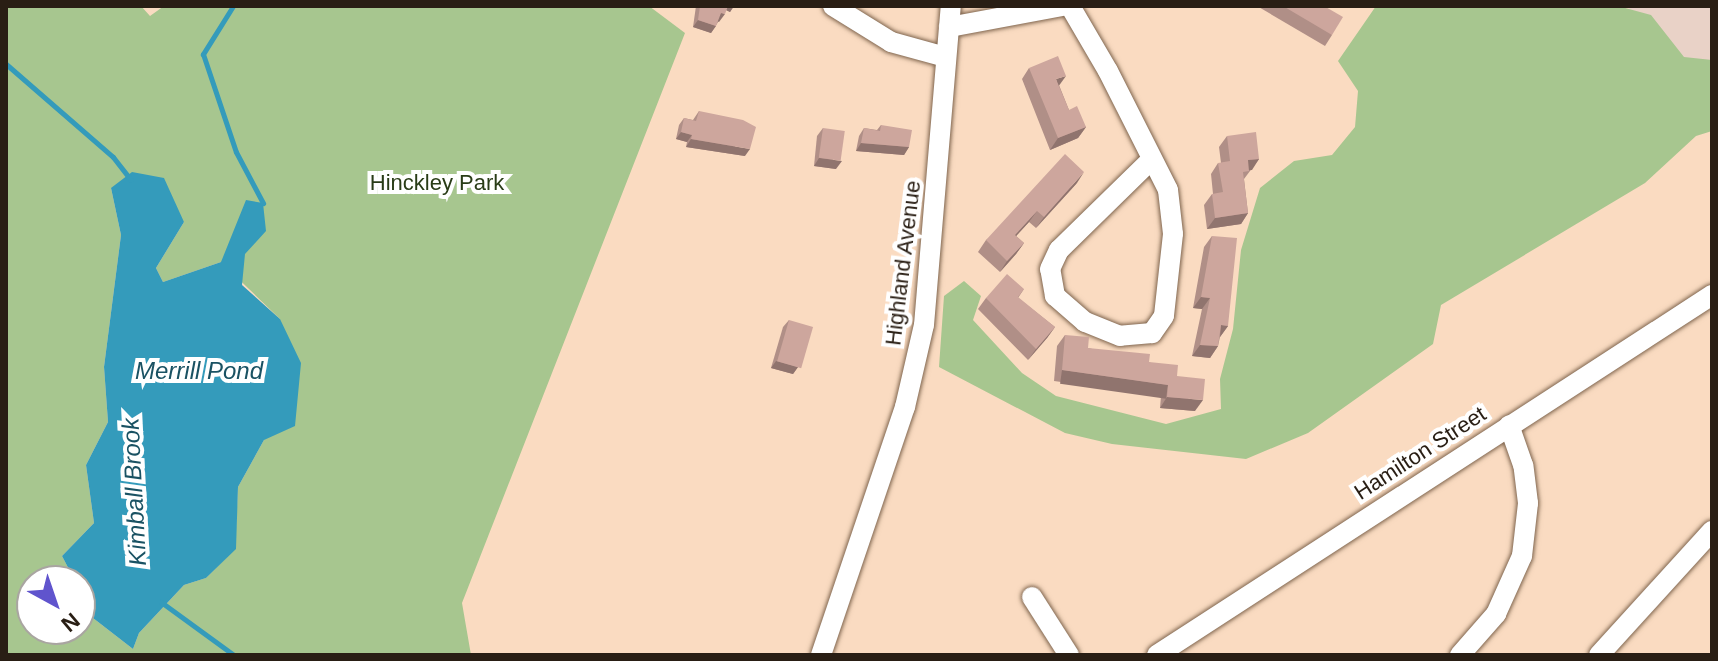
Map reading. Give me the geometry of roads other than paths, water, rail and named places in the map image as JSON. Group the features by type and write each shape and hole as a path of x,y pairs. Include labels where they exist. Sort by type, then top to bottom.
{"street":[{"path":"833,6 891,42 946,57"},
{"name":"Highland Avenue","path":"821,655 905,407 924,325 951,6"},
{"path":"949,27 1062,6"},
{"path":"1070,6 1152,159 1168,190 1173,234 1164,316 1152,333 1120,336 1085,322 1055,296 1050,269 1059,250 1152,159"},
{"name":"Hamilton Street","path":"1157,655 1712,295"},
{"path":"1460,655 1496,614 1522,556 1528,503 1523,465 1509,425"},
{"path":"1599,655 1708,536"},
{"path":"1032,597 1069,655"}],"water":[{"name":"Merrill Pond","path":"132,172 164,178 184,222 156,268 163,282 221,262 246,200 263,203 266,231 245,254 242,285 280,319 301,363 295,426 264,440 238,487 236,549 206,578 184,585 139,633 133,649 96,620 96,565 67,565 62,556 94,523 86,465 108,422 104,367 121,235 111,188"}],"waterway":[{"path":"233,6 203,54 236,152 263,203"},
{"name":"Kimball Brook","path":"6,64 113,157 131,180"},
{"name":"Kimball Brook","path":"161,602 234,655"}],"park label":[{"name":"Hinckley Park","path":"437,183"}]}
